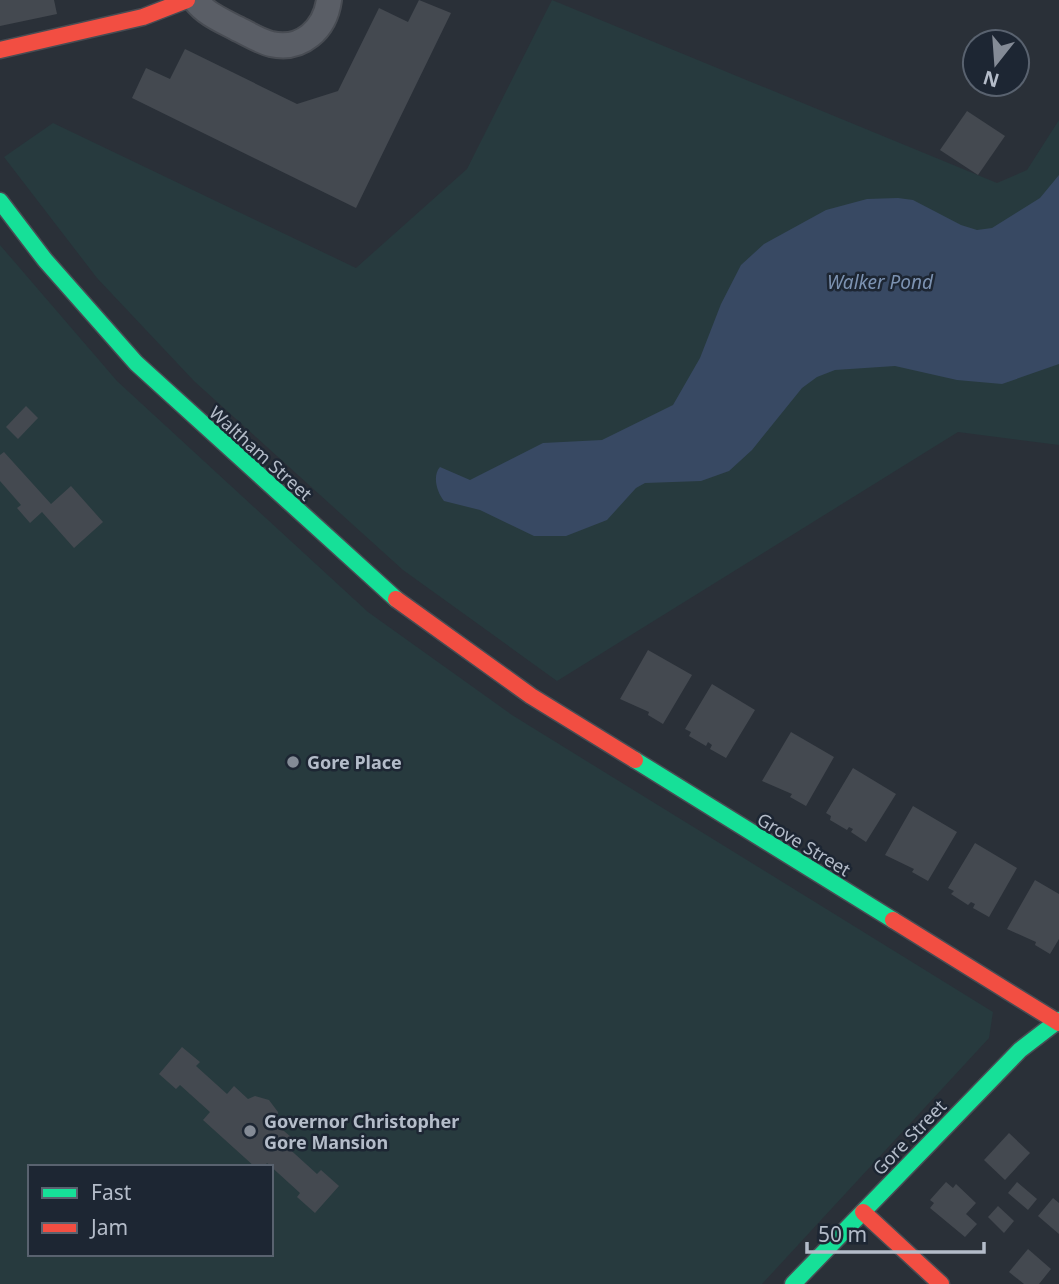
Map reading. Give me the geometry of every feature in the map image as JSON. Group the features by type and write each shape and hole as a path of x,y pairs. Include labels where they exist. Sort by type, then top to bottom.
{"street":[{"path":"0,50 144,18 187,0"},
{"path":"195,0 212,15 261,40 283,45 308,38 318,29 326,15 329,0"},
{"name":"Waltham Street","path":"0,201 105,330 175,401 385,591 531,696"},
{"name":"Grove Street","path":"531,696 1058,1021"},
{"name":"Gore Street","path":"793,1284 1020,1050 1058,1021"},
{"path":"863,1212 941,1284"}],"green space":[{"path":"552,0 997,183 1027,170 1059,120 1059,445 958,432 557,681 403,570 194,381 97,278 4,157 53,123 356,268 467,169"},
{"name":"Gore Place","path":"0,245 117,381 368,612 512,715 993,1012 989,1038 762,1284 0,1284"}],"water":[{"name":"Walker Pond","path":"1059,175 1059,364 1002,384 957,380 895,366 835,370 817,377 802,388 752,450 729,471 701,481 645,483 636,488 607,520 566,536 534,536 480,510 444,501 439,493 436,479 440,467 470,480 543,443 602,440 673,405 700,358 721,304 741,265 764,244 826,210 867,199 898,198 913,200 961,225 977,230 992,228 1040,198"}],"building":[{"path":"0,0 54,0 57,14 0,26"},
{"path":"419,0 451,13 356,208 132,98 146,68 170,79 185,49 297,104 338,91 379,8 408,22"},
{"path":"967,111 1005,136 978,175 940,150"},
{"path":"26,406 38,418 18,439 6,427"},
{"path":"4,452 51,504 71,486 103,522 74,548 42,512 30,523 17,508 21,505 0,481 0,455"},
{"path":"648,650 692,675 663,724 648,715 649,712 620,699"},
{"path":"712,684 755,710 726,758 710,749 712,745 708,742 706,746 689,736 691,732 685,729"},
{"path":"791,732 834,757 806,806 790,797 792,794 762,781"},
{"path":"853,768 896,794 866,842 851,832 853,829 849,827 847,830 830,820 831,816 826,813"},
{"path":"913,806 957,832 928,881 912,872 914,869 885,855"},
{"path":"975,843 1017,868 989,917 973,908 975,904 971,902 968,905 951,894 954,891 948,888"},
{"path":"1035,880 1059,894 1059,939 1050,954 1035,945 1036,942 1007,929"},
{"name":"Governor Christopher Gore Mansion","path":"182,1047 200,1062 196,1066 227,1094 234,1086 248,1099 255,1096 269,1100 278,1112 277,1125 291,1137 284,1144 317,1174 321,1170 339,1186 315,1213 297,1197 300,1193 273,1168 273,1165 253,1165 203,1120 210,1112 180,1085 176,1089 159,1074"},
{"path":"1009,1133 1030,1153 1005,1180 984,1160"},
{"path":"946,1182 953,1188 956,1184 976,1203 966,1214 977,1224 965,1237 930,1208 934,1203 930,1200"},
{"path":"1017,1182 1037,1199 1028,1210 1008,1193"},
{"path":"1053,1198 1059,1203 1059,1234 1038,1216"},
{"path":"998,1206 1014,1221 1004,1233 988,1217"},
{"path":"1028,1249 1051,1269 1039,1284 1024,1284 1009,1272"}],"traffic: fast":[{"path":"0,201 45,260 136,363 396,599"},
{"path":"635,760 893,920"},
{"path":"793,1284 1020,1050 1059,1020"}],"traffic: jam":[{"path":"0,50 143,17 187,0"},
{"path":"396,599 531,696 635,760"},
{"path":"893,920 1059,1023"},
{"path":"863,1212 941,1284"}],"place":[{"name":"Gore Place","path":"293,762"},
{"name":"Governor Christopher Gore Mansion","path":"250,1131"}]}
